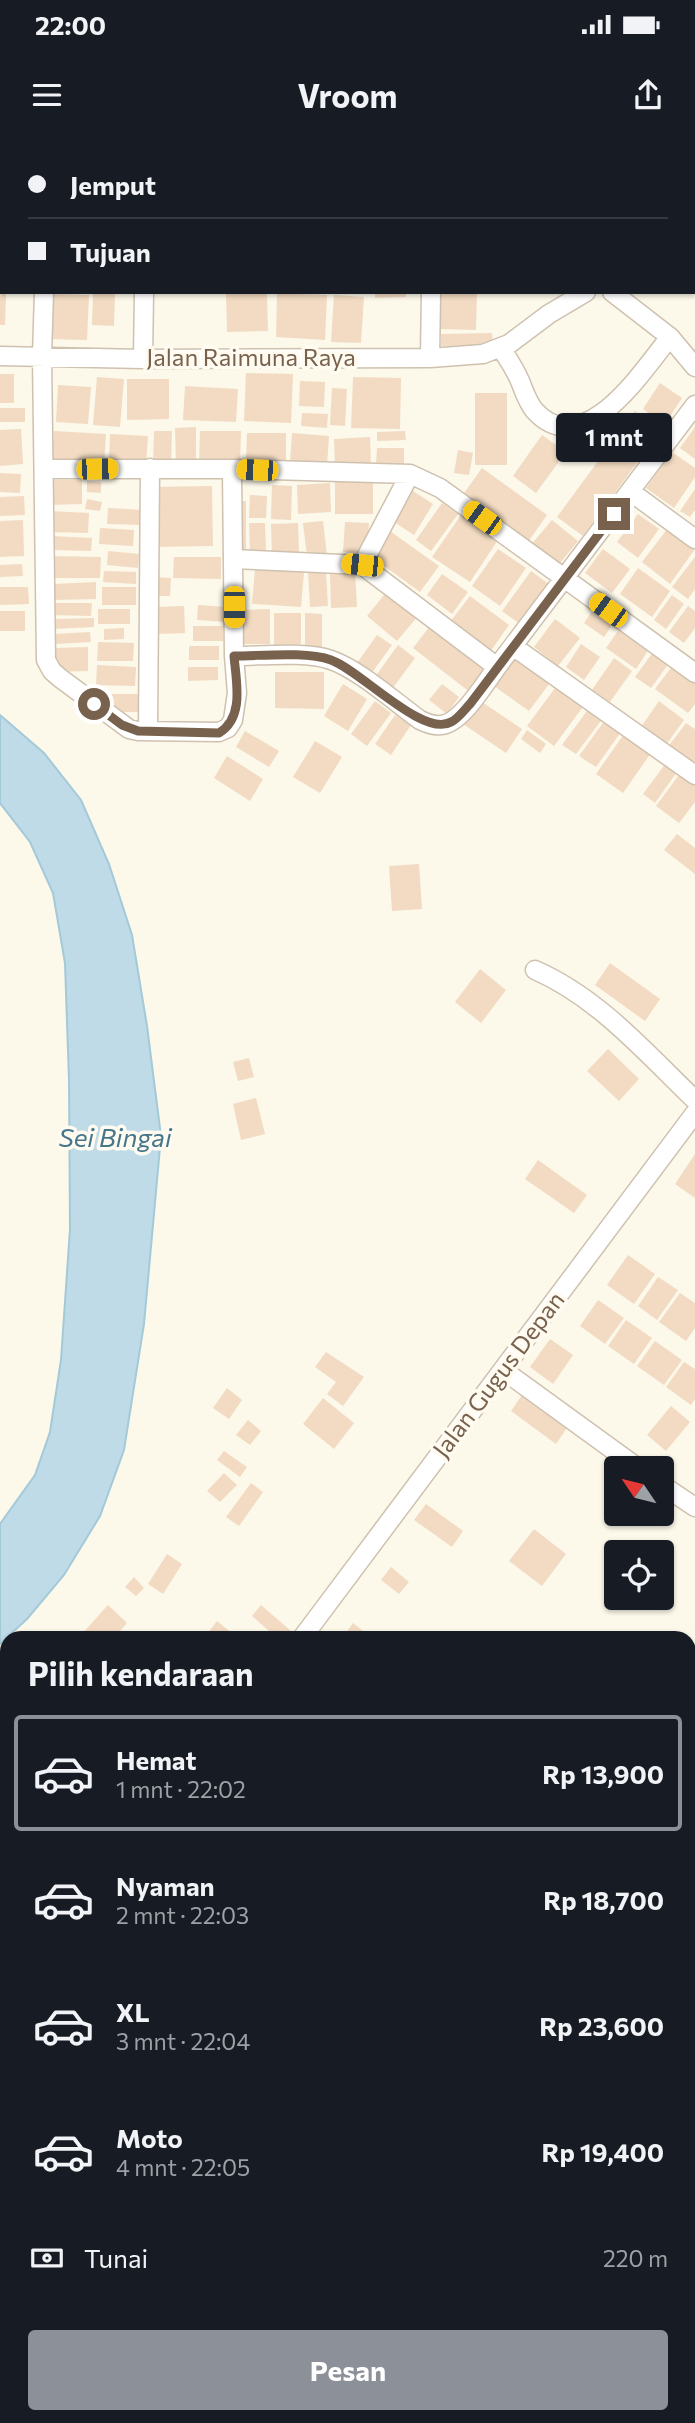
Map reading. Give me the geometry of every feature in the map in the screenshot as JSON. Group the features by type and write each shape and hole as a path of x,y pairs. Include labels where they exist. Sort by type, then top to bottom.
{"street":[{"path":"44,294 42,356 46,660 60,678 122,725 138,731 219,733 228,728 233,720 236,709 232,469"},
{"path":"143,359 144,294"},
{"path":"430,358 431,294"},
{"path":"583,294 501,348 533,408 554,424 567,427 598,418 617,403 670,337"},
{"path":"615,294 670,337 695,367"},
{"name":"Jalan Raimuna Raya","path":"0,356 143,359 430,358 483,354 501,348"},
{"path":"234,656 315,656 329,659 356,674 420,720 441,725 451,722 470,704 695,405"},
{"path":"45,470 149,468 410,474 440,488 695,673"},
{"path":"148,731 149,468"},
{"path":"362,565 410,474"},
{"path":"631,492 695,539"},
{"path":"233,559 362,565 497,667"},
{"path":"513,646 695,775"},
{"path":"535,970 557,980 592,1004 695,1100"},
{"name":"Jalan Gugus Depan","path":"307,1631 695,1113"},
{"path":"503,1370 621,1456"},
{"path":"674,1493 695,1507"}],"water":[{"name":"Sei Bingai","path":"0,715 44,753 81,800 109,864 132,935 161,1136 144,1324 124,1450 100,1516 64,1575 14,1631 0,1631 0,1524 35,1475 50,1432 61,1360 70,1229 69,1080 65,963 53,893 30,842 0,803"}],"building":[{"path":"0,294 6,294 5,325 0,325"},
{"path":"53,294 89,295 87,340 51,339"},
{"path":"93,294 115,294 114,326 92,325"},
{"path":"226,294 267,294 268,331 227,332"},
{"path":"277,294 327,295 325,340 276,337"},
{"path":"375,294 406,294 406,297 375,298"},
{"path":"440,294 477,294 476,330 439,329"},
{"path":"334,295 364,297 361,343 331,342"},
{"path":"492,333 493,345 441,346 441,334"},
{"path":"246,373 293,374 291,423 244,421"},
{"path":"0,374 14,374 14,403 0,403"},
{"path":"97,377 124,379 120,427 93,425"},
{"path":"353,377 401,378 400,429 351,428"},
{"path":"127,379 169,379 169,419 127,420"},
{"path":"300,381 325,382 324,407 299,406"},
{"path":"660,383 682,398 665,424 643,409"},
{"path":"58,385 91,387 88,424 56,422"},
{"path":"185,386 238,389 236,422 183,420"},
{"path":"332,388 347,389 345,426 330,425"},
{"path":"475,393 507,393 507,465 475,465"},
{"path":"0,408 25,408 25,422 0,422"},
{"path":"635,411 661,430 583,536 557,517"},
{"path":"302,413 328,414 327,428 301,426"},
{"path":"196,427 196,465 176,465 175,428"},
{"path":"695,427 695,459 680,448"},
{"path":"21,429 23,464 0,466 0,430"},
{"path":"54,431 106,434 104,464 52,461"},
{"path":"154,431 172,431 171,465 153,465"},
{"path":"200,431 241,431 240,465 199,464"},
{"path":"405,431 406,440 377,441 377,432"},
{"path":"247,433 286,433 286,461 246,461"},
{"path":"292,433 329,436 327,466 290,463"},
{"path":"110,434 148,436 146,465 109,463"},
{"path":"542,435 566,452 536,493 513,476"},
{"path":"370,437 371,465 335,466 334,439"},
{"path":"377,448 404,448 404,464 376,464"},
{"path":"458,450 473,453 469,475 454,473"},
{"path":"672,452 695,468 695,477 674,508 646,488"},
{"path":"482,468 547,515 528,542 462,496"},
{"path":"0,473 21,474 20,493 0,492"},
{"path":"49,480 82,480 82,504 49,505"},
{"path":"87,481 101,482 101,493 87,492"},
{"path":"335,481 373,481 373,514 335,514"},
{"path":"330,483 331,512 298,514 297,485"},
{"path":"272,485 292,486 291,520 271,519"},
{"path":"212,486 213,546 152,547 152,487"},
{"path":"410,489 433,504 414,535 391,520"},
{"path":"695,489 695,510 690,517 680,511"},
{"path":"250,495 267,496 266,518 249,518"},
{"path":"24,496 25,515 0,516 0,497"},
{"path":"87,499 102,502 100,511 85,509"},
{"path":"236,501 246,501 246,553 236,553"},
{"path":"442,503 458,514 431,551 416,540"},
{"path":"108,508 142,510 141,525 107,524"},
{"path":"49,511 89,513 88,533 47,532"},
{"path":"638,514 659,529 638,558 617,542"},
{"path":"461,515 498,540 470,582 432,557"},
{"path":"23,520 24,556 0,557 0,521"},
{"path":"552,520 578,541 557,567 530,546"},
{"path":"323,521 327,555 307,557 303,523"},
{"path":"345,522 369,523 367,553 343,552"},
{"path":"249,523 265,523 266,551 250,551"},
{"path":"298,523 299,554 272,555 271,524"},
{"path":"100,528 134,530 133,546 99,544"},
{"path":"668,528 695,549 670,584 642,562"},
{"path":"387,529 439,566 420,592 369,555"},
{"path":"51,536 92,538 91,551 51,550"},
{"path":"498,549 526,568 500,606 472,586"},
{"path":"603,549 630,569 612,593 585,573"},
{"path":"108,551 139,554 138,568 107,565"},
{"path":"49,556 101,557 100,578 48,578"},
{"path":"174,557 221,557 221,579 173,578"},
{"path":"695,557 695,589 688,599 672,587"},
{"path":"22,564 23,576 0,577 0,565"},
{"path":"638,568 670,591 652,617 620,594"},
{"path":"255,569 304,572 301,607 252,604"},
{"path":"326,570 328,606 310,607 308,571"},
{"path":"104,571 136,572 136,584 103,582"},
{"path":"355,571 357,607 331,608 330,572"},
{"path":"531,571 550,585 520,624 502,611"},
{"path":"442,574 468,592 452,614 427,595"},
{"path":"154,577 171,578 170,596 153,596"},
{"path":"96,582 96,599 54,600 54,584"},
{"path":"0,587 28,587 29,604 0,605"},
{"path":"102,587 136,587 136,605 102,605"},
{"path":"388,590 418,616 397,641 367,616"},
{"path":"672,595 684,604 666,629 654,620"},
{"path":"470,596 509,625 490,652 450,622"},
{"path":"52,603 92,603 91,616 52,615"},
{"path":"198,605 227,607 226,622 197,620"},
{"path":"184,606 185,633 157,634 157,607"},
{"path":"688,606 695,611 695,628 684,643 669,632"},
{"path":"595,607 615,621 604,637 584,623"},
{"path":"98,609 130,609 130,624 98,624"},
{"path":"270,609 270,644 241,644 241,610"},
{"path":"0,611 25,611 25,631 0,631"},
{"path":"274,613 301,613 301,644 274,645"},
{"path":"305,613 322,614 322,649 305,649"},
{"path":"94,618 94,627 53,629 53,619"},
{"path":"555,619 580,638 558,666 534,647"},
{"path":"433,622 491,668 471,693 413,648"},
{"path":"622,625 651,646 636,669 606,648"},
{"path":"193,626 223,626 223,641 193,641"},
{"path":"124,628 124,639 104,640 104,629"},
{"path":"90,632 91,642 54,644 54,634"},
{"path":"377,635 392,645 371,674 357,663"},
{"path":"98,642 134,643 133,661 97,661"},
{"path":"581,644 600,657 584,680 566,667"},
{"path":"398,645 415,658 392,689 375,677"},
{"path":"189,646 219,646 219,660 189,660"},
{"path":"88,647 88,671 54,672 54,648"},
{"path":"656,648 672,659 651,688 635,677"},
{"path":"514,658 549,684 529,711 494,686"},
{"path":"614,658 632,671 610,702 592,690"},
{"path":"676,661 695,674 695,704 688,713 655,689"},
{"path":"97,665 136,667 135,686 96,685"},
{"path":"188,667 218,667 218,680 188,681"},
{"path":"275,672 324,672 324,709 275,708"},
{"path":"343,684 367,699 348,731 324,716"},
{"path":"442,684 459,697 447,714 429,700"},
{"path":"558,684 585,704 554,746 527,726"},
{"path":"107,694 139,694 139,712 107,712"},
{"path":"479,700 522,729 506,753 463,724"},
{"path":"375,701 391,713 367,746 351,734"},
{"path":"659,701 684,720 666,745 641,727"},
{"path":"589,708 603,718 576,754 562,745"},
{"path":"395,715 411,725 391,755 375,744"},
{"path":"605,720 621,732 596,767 579,756"},
{"path":"686,723 695,729 695,761 692,766 667,748"},
{"path":"527,730 546,744 540,753 521,739"},
{"path":"245,731 279,751 269,767 236,747"},
{"path":"624,734 651,753 623,793 596,774"},
{"path":"315,741 342,757 320,793 293,777"},
{"path":"227,756 263,779 250,801 214,778"},
{"path":"666,763 677,772 655,803 643,794"},
{"path":"681,772 695,783 695,802 679,823 656,806"},
{"path":"677,834 695,848 695,874 664,850"},
{"path":"419,864 422,909 392,911 389,866"},
{"path":"610,963 660,999 645,1021 595,985"},
{"path":"480,969 506,990 481,1023 455,1002"},
{"path":"608,1049 639,1079 619,1101 587,1071"},
{"path":"249,1058 254,1077 238,1081 233,1062"},
{"path":"256,1098 265,1134 241,1140 233,1104"},
{"path":"695,1154 695,1198 675,1184"},
{"path":"538,1160 587,1195 574,1213 525,1179"},
{"path":"628,1255 655,1274 634,1304 607,1285"},
{"path":"658,1277 678,1290 657,1320 638,1306"},
{"path":"680,1293 695,1303 695,1328 686,1341 659,1322"},
{"path":"598,1300 624,1318 605,1344 580,1326"},
{"path":"626,1320 652,1338 634,1364 608,1346"},
{"path":"550,1339 573,1355 553,1384 530,1367"},
{"path":"655,1341 682,1360 664,1385 637,1366"},
{"path":"326,1352 364,1377 343,1406 327,1394 336,1382 315,1367"},
{"path":"684,1362 695,1369 695,1399 691,1405 666,1387"},
{"path":"227,1388 242,1400 229,1419 213,1408"},
{"path":"524,1392 569,1425 556,1444 511,1411"},
{"path":"323,1398 354,1423 334,1449 303,1424"},
{"path":"671,1406 690,1422 666,1451 647,1435"},
{"path":"248,1420 261,1431 250,1445 236,1435"},
{"path":"224,1451 247,1467 240,1477 217,1460"},
{"path":"224,1473 237,1485 220,1502 207,1491"},
{"path":"251,1483 263,1492 239,1526 226,1517"},
{"path":"426,1504 463,1531 452,1547 414,1520"},
{"path":"534,1529 566,1554 542,1586 509,1561"},
{"path":"167,1554 182,1564 163,1594 148,1584"},
{"path":"391,1567 409,1582 399,1594 381,1580"},
{"path":"134,1577 144,1588 136,1596 125,1587"},
{"path":"108,1605 127,1623 120,1631 85,1631"},
{"path":"261,1605 291,1631 269,1631 252,1616"},
{"path":"217,1621 229,1631 209,1631"},
{"path":"353,1623 363,1631 347,1631"}],"route":[{"path":"94,704 129,729 219,733 228,728 236,709 234,656 315,656 341,664 420,720 441,725 451,722 470,704 614,514"}]}
